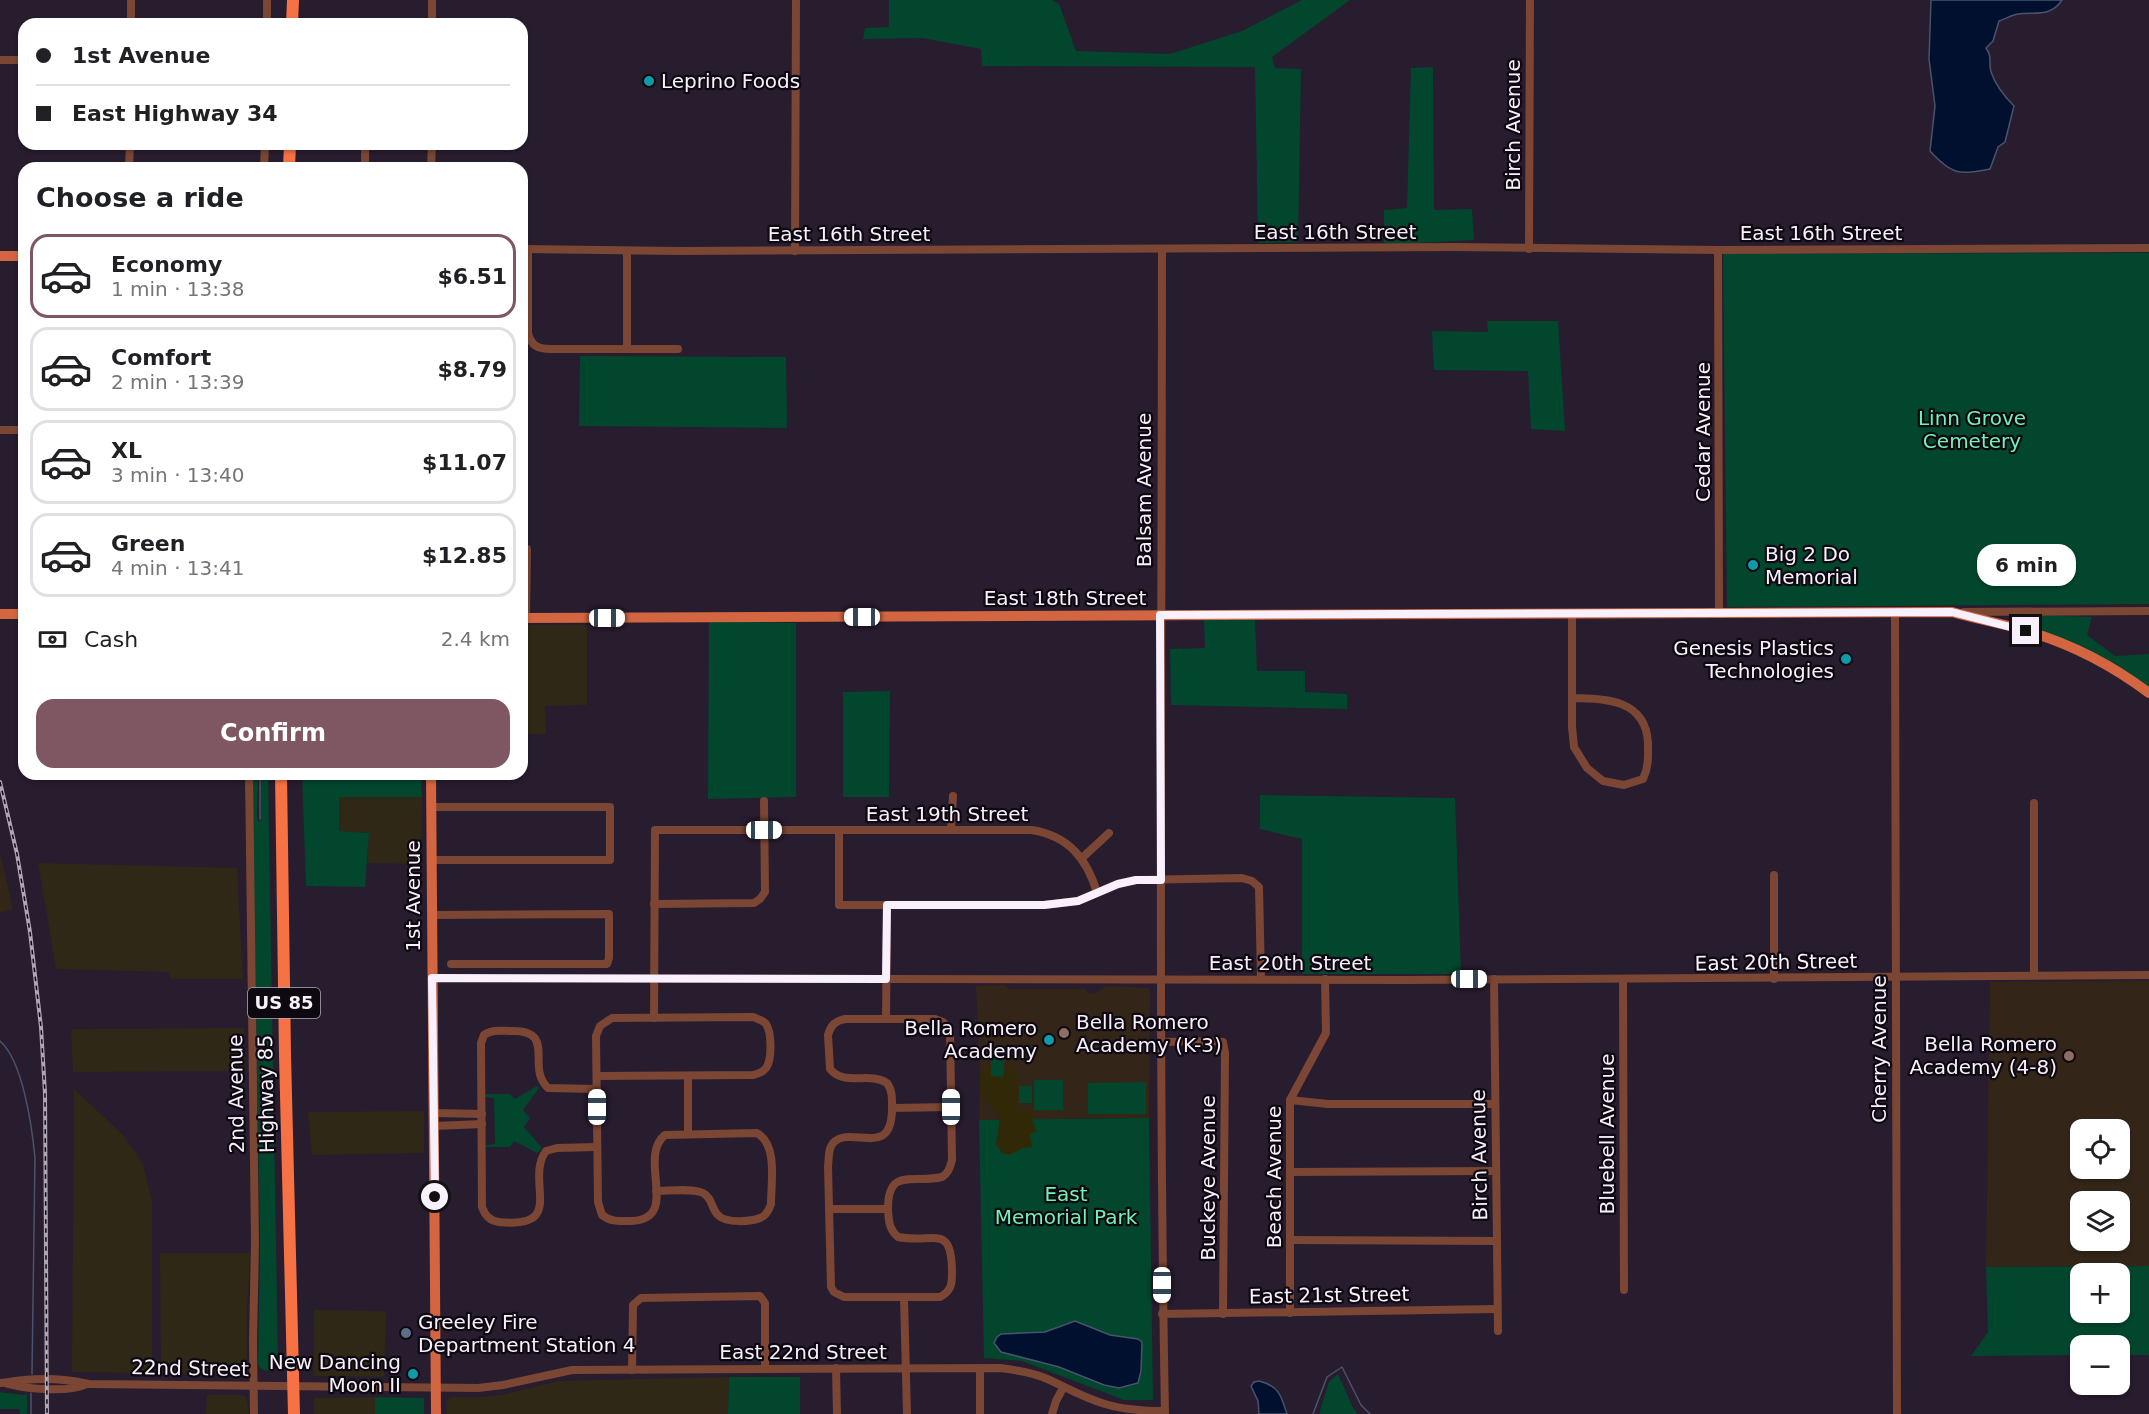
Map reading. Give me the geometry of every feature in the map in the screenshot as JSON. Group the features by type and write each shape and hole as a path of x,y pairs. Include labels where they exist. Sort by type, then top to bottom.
{"highway":[{"path":"292,18 293,0"},
{"name":"Highway 85","path":"281,780 294,1414"},
{"path":"281,797 286,780"}],"main road":[{"path":"0,256 18,256"},
{"name":"East 18th Street","path":"528,618 1952,612"},
{"path":"1952,612 2026,631 2073,648 2108,666 2149,693"},
{"path":"0,614 18,614"},
{"name":"1st Avenue","path":"431,780 436,1414"}],"street":[{"path":"131,0 131,18"},
{"path":"267,0 267,18"},
{"path":"432,0 432,18"},
{"path":"795,251 796,0"},
{"name":"Birch Avenue","path":"1529,249 1530,0"},
{"path":"0,60 18,60"},
{"name":"East 16th Street","path":"528,249 795,251 2149,248"},
{"name":"Balsam Avenue","path":"1162,250 1160,1042 1165,1413"},
{"name":"Cedar Avenue","path":"1718,250 1719,613"},
{"path":"627,251 627,349"},
{"path":"528,333 530,342 534,346 550,349 678,349"},
{"path":"0,430 18,430"},
{"name":"East 18th Street","path":"1952,612 2149,610"},
{"name":"Cherry Avenue","path":"1895,612 1897,1414"},
{"path":"2026,631 2027,612"},
{"path":"1572,614 1572,698 1572,728 1574,747 1587,768 1603,781 1624,784 1643,779 1649,767 1648,733 1644,721 1636,711 1603,698 1572,698"},
{"name":"2nd Avenue","path":"249,780 255,1242 254,1414"},
{"path":"951,830 953,796"},
{"path":"654,1018 654,904 754,903 760,899 765,892 764,801"},
{"path":"2034,803 2034,975"},
{"path":"431,807 610,807 610,860 431,860"},
{"name":"East 19th Street","path":"654,904 655,830 1012,829 1043,832 1070,844 1093,876 1097,893"},
{"path":"839,830 839,905 1044,905 1078,901 1118,884 1136,880 1242,878 1259,887 1261,979"},
{"path":"1082,858 1109,833"},
{"path":"1774,875 1774,979"},
{"path":"886,1019 887,905"},
{"path":"432,915 609,914 607,964 451,964"},
{"name":"East 20th Street","path":"432,978 1774,979 2149,975"},
{"name":"Beach Avenue","path":"1290,1313 1290,1100 1326,1034 1325,979"},
{"name":"Birch Avenue","path":"1494,979 1498,1331"},
{"name":"Bluebell Avenue","path":"1623,979 1624,1290"},
{"path":"597,1076 753,1075 762,1072 769,1059 769,1033 766,1025 753,1017 612,1018 600,1026 596,1036 597,1147 598,1202 602,1215 612,1221 644,1220 654,1213 657,1144 665,1135 757,1133 764,1137 770,1148 771,1204 768,1211 757,1219 727,1220 716,1213 709,1198 701,1192 656,1191"},
{"path":"845,1019 886,1019 935,1019 947,1025 951,1033 952,1160 949,1170 945,1175 937,1178 903,1179 896,1182 889,1192 888,1209 891,1229 898,1237 940,1239 949,1245 952,1286 945,1294 936,1298 844,1297 834,1292 830,1282 828,1166 832,1146 839,1139 875,1137 885,1134 891,1124 892,1108 890,1087 882,1079 840,1077 834,1074 828,1064 828,1035 834,1023 845,1019"},
{"path":"597,1089 548,1088 540,1078 539,1046 534,1036 521,1030 488,1032 481,1043 482,1208 487,1217 498,1222 530,1220 538,1214 540,1206 540,1162 546,1151 557,1148 597,1147"},
{"name":"Buckeye Avenue","path":"1160,1042 1223,1042 1225,1053 1223,1314"},
{"path":"688,1076 688,1133"},
{"path":"1290,1100 1328,1104 1495,1104"},
{"path":"892,1108 951,1107"},
{"path":"434,1113 482,1114"},
{"path":"434,1125 482,1124"},
{"path":"1290,1172 1496,1171"},
{"path":"829,1209 888,1209"},
{"path":"1290,1240 1496,1241"},
{"path":"632,1370 633,1305 640,1298 760,1296 764,1299 765,1368"},
{"path":"904,1298 907,1414"},
{"name":"East 21st Street","path":"1162,1314 1414,1309 1497,1310"},
{"path":"836,1368 837,1414"},
{"path":"980,1368 980,1414"},
{"name":"East 22nd Street","path":"436,1388 492,1387 572,1370 1000,1368 1029,1373 1107,1405 1165,1413"},
{"name":"22nd Street","path":"3,1383 47,1379 88,1384 436,1388"},
{"path":"1052,1414 1063,1388"}],"shaded area":[{"path":"528,625 587,625 587,705 545,706 546,734 528,734"},
{"path":"338,797 422,797 421,864 367,863 369,833 339,831"},
{"path":"0,853 13,909 0,912"},
{"path":"38,863 237,868 243,979 171,979 169,972 56,969"},
{"name":"Bella Romero Academy (4-8)","path":"2149,981 2149,1266 2130,1266 2130,1263 2070,1263 2070,1266 1986,1267 1990,982"},
{"name":"Bella Romero Academy (K-3)","path":"1005,985 1008,989 1085,989 1089,994 1098,992 1106,986 1148,988 1150,992 1149,1118 979,1120 980,1072 976,986"},
{"path":"244,1028 245,1071 73,1072 71,1029"},
{"path":"74,1089 124,1136 143,1164 152,1201 152,1373 72,1372"},
{"path":"424,1111 424,1153 312,1155 308,1112"},
{"path":"160,1253 250,1253 247,1367 244,1373 161,1373"},
{"path":"314,1310 386,1311 384,1377 314,1376"},
{"path":"729,1377 728,1414 446,1414 447,1400 452,1397 502,1395 558,1381"},
{"path":"207,1395 242,1395 246,1397 249,1414 206,1414"},
{"path":"375,1397 375,1414 314,1414 314,1398"}],"green space":[{"path":"889,0 1052,0 1059,4 1076,51 1170,54 1242,31 1302,0 1350,0 1272,57 1275,68 1301,69 1298,242 1258,243 1255,67 982,66 981,49 922,38 863,39 865,28 889,27"},
{"path":"1433,67 1434,210 1472,209 1474,240 1384,245 1384,210 1407,208 1411,68"},
{"name":"Linn Grove Cemetery","path":"2149,253 2149,604 1727,607 1723,254"},
{"path":"1487,321 1558,321 1565,431 1531,429 1528,371 1434,370 1432,331 1488,332"},
{"path":"580,356 786,357 787,428 579,426"},
{"path":"2037,615 2092,617 2087,635 2115,656 2149,654 2149,688 2073,645 2036,628 2032,620"},
{"path":"1204,620 1255,620 1257,671 1305,671 1305,692 1347,694 1347,709 1171,705 1170,649 1205,648"},
{"path":"709,621 796,623 796,797 708,799"},
{"path":"890,691 889,797 843,797 843,692"},
{"path":"252,780 258,780 257,819 259,822 261,819 261,780 268,780 278,1361 271,1372 261,1369 258,1364 260,1243"},
{"path":"302,780 421,780 422,797 339,797 339,831 369,833 365,887 306,886"},
{"path":"1260,795 1455,798 1461,974 1302,974 1302,839 1260,829"},
{"path":"991,1050 1004,1050 1004,1077 991,1077"},
{"path":"1034,1080 1063,1080 1063,1110 1034,1110"},
{"path":"1146,1082 1146,1114 1088,1114 1088,1083"},
{"path":"537,1086 539,1088 523,1110 530,1118 524,1127 542,1148 537,1153 514,1141 510,1147 486,1147 486,1145 495,1144 494,1098 485,1097 485,1094 510,1094 515,1099"},
{"path":"1019,1086 1032,1086 1032,1103 1019,1103"},
{"name":"East Memorial Park","path":"1149,1118 1153,1400 1124,1400 1022,1361 984,1358 979,1120"},
{"path":"2070,1266 2070,1323 2130,1323 2130,1266 2149,1266 2149,1355 2130,1355 2130,1335 2070,1335 2070,1355 1971,1356 1988,1332 1986,1267"},
{"path":"1338,1374 1358,1414 1319,1414 1329,1382"},
{"path":"729,1377 800,1377 800,1414 728,1414"},
{"path":"0,1392 24,1395 27,1393 27,1414 20,1414 19,1409 0,1409"},
{"path":"375,1397 424,1398 424,1414 375,1414"}],"sand":[{"path":"1007,1059 1017,1074 1017,1110 1034,1110 1032,1120 1037,1132 1033,1132 1030,1136 1032,1147 1023,1148 1009,1155 1002,1153 996,1144 1000,1118 994,1107 986,1101 983,1094 980,1094 980,1072 991,1064 991,1076 1003,1077 1004,1072 1007,1071"}],"water":[{"path":"1931,0 2062,0 2048,11 2013,15 1999,21 1993,41 1986,48 1993,77 2014,106 2005,142 1998,147 1990,169 1963,172 1950,169 1930,151 1935,106 1929,59"},
{"path":"1075,1321 1110,1335 1138,1339 1142,1342 1141,1371 1138,1383 1119,1388 1104,1385 1059,1367 1001,1352 994,1343 1001,1334 1045,1332"},
{"path":"1259,1381 1278,1392 1287,1414 1259,1414 1258,1401 1251,1386 1254,1382"}],"waterway":[{"path":"260,780 260,819"},
{"path":"0,1041 15,1063 25,1095 35,1158 32,1374"},
{"path":"1313,1414 1327,1377 1342,1367 1361,1405 1370,1414"},
{"path":"31,1393 31,1414"}],"railway":[{"path":"0,782 17,854 30,932 41,1027 45,1093 47,1414"}],"place":[{"name":"Leprino Foods","path":"649,81"},
{"name":"Big 2 Do Memorial","path":"1753,565"},
{"name":"Genesis Plastics Technologies","path":"1846,659"},
{"name":"Bella Romero Academy (K-3)","path":"1064,1033"},
{"name":"Bella Romero Academy","path":"1049,1040"},
{"name":"Bella Romero Academy (4-8)","path":"2069,1056"},
{"name":"Greeley Fire Department Station 4","path":"406,1333"},
{"name":"New Dancing Moon II","path":"413,1374"}],"route":[{"path":"435,1197 432,978 886,979 887,905 1044,905 1078,901 1118,884 1136,880 1161,880 1160,615 1952,612 2026,631"}]}
